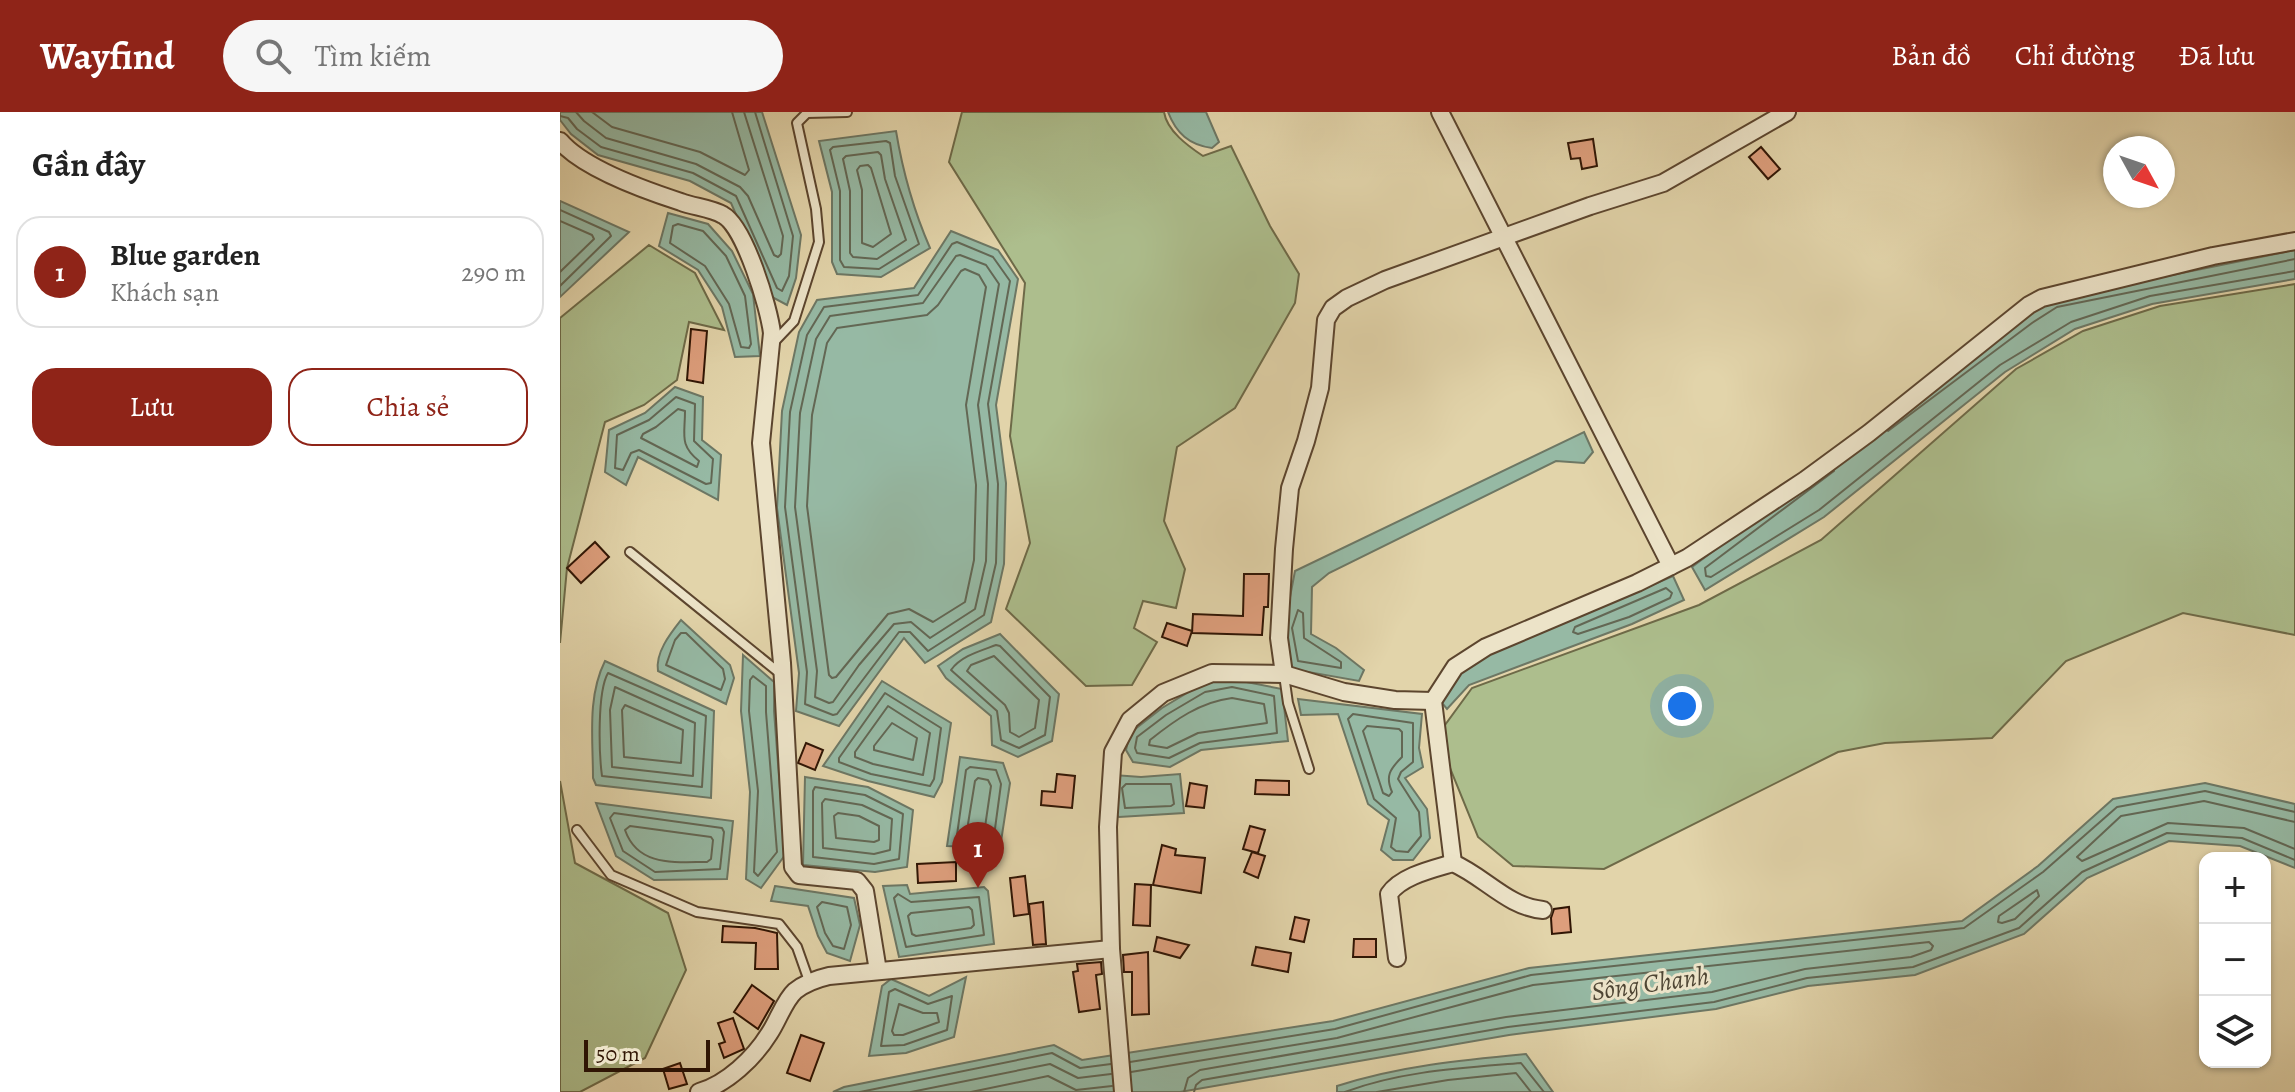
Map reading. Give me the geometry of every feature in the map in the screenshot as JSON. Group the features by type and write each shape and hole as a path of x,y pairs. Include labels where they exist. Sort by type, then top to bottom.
{"street":[{"path":"1440,112 1671,566"},
{"path":"1284,674 1279,638 1290,488 1320,388 1326,320 1333,308 1385,280 1663,183 1787,112"},
{"path":"560,141 566,148 609,174 680,202 725,215 746,245 770,319 771,345 761,443 783,675 793,867 799,875 857,881 862,885 878,971"},
{"path":"1453,863 1433,701 1455,667 1486,647 1671,566 1805,480 2042,298 2199,259 2295,241"},
{"path":"1123,1092 1111,949 1108,827 1113,752 1130,720 1163,693 1212,673 1284,674 1344,692 1395,700 1433,701"},
{"path":"1453,863 1487,882 1516,904 1543,910"},
{"path":"1397,958 1389,894 1396,885 1453,863"},
{"path":"699,1092 713,1088 743,1065 768,1037 792,993 809,981 829,976 1111,949"}],"lane":[{"path":"771,345 794,321 819,242 816,209 797,123 807,113 847,112"},
{"path":"630,552 783,675"},
{"path":"1284,674 1288,703 1309,769"},
{"path":"577,830 611,875 697,912 779,924 797,947 809,981"}],"shaded area":[{"path":"962,112 1164,112 1174,132 1203,156 1231,146 1270,226 1299,274 1295,303 1235,408 1177,447 1164,521 1185,569 1176,608 1143,601 1134,628 1157,642 1132,685 1086,686 1006,609 1030,543 1010,436 1025,283 949,162"},
{"path":"649,245 695,273 724,330 689,322 677,380 644,405 605,422 567,568 560,643 560,318"},
{"path":"2295,284 2295,635 2183,613 2066,661 1992,738 1885,743 1838,752 1604,869 1513,866 1478,837 1437,736 1472,688 1699,605 1821,540 2016,369 2083,331 2160,306"},
{"path":"560,781 575,863 668,913 686,970 645,1058 580,1092 560,1092"}],"water":[{"path":"560,112 762,112 801,235 796,278 787,305 772,297 731,203 690,181 598,155 571,134 560,120"},
{"path":"1168,112 1206,112 1219,142 1212,148 1190,141 1179,132"},
{"path":"896,131 909,191 930,248 881,277 837,274 832,262 832,192 819,141"},
{"path":"560,201 629,232 560,297"},
{"path":"668,213 708,224 732,251 753,294 760,356 735,357 722,307 698,270 659,246"},
{"path":"951,231 998,250 1018,279 996,405 1006,483 1004,564 991,622 925,663 904,638 839,726 796,711 799,673 777,508 782,411 799,332 817,300 914,288"},
{"path":"2295,250 2295,279 2152,304 2075,329 2005,372 1824,517 1705,590 1692,567 2054,299"},
{"path":"675,387 703,397 702,440 721,455 718,500 638,457 626,485 605,472 609,430 645,413"},
{"path":"1584,432 1593,452 1584,463 1556,461 1329,573 1312,587 1311,634 1336,648 1364,670 1359,681 1291,669 1284,628 1295,571"},
{"path":"1673,576 1684,600 1632,624 1469,685 1447,709 1442,703 1450,680 1477,660"},
{"path":"681,620 730,665 734,678 726,704 658,671 661,651"},
{"path":"1000,634 1059,694 1052,741 1018,757 992,745 991,716 946,678 938,666 963,649"},
{"path":"743,655 774,682 785,855 761,888 746,879 750,792 741,711"},
{"path":"605,661 714,711 711,798 596,785 593,778 593,704"},
{"path":"1231,679 1282,689 1288,741 1201,750 1170,767 1133,762 1126,750 1130,733 1162,708 1202,684"},
{"path":"882,681 951,723 942,782 934,797 823,766"},
{"path":"1298,699 1422,714 1419,748 1423,767 1405,778 1427,809 1430,838 1413,860 1393,860 1381,850 1389,820 1368,804 1338,714 1301,715"},
{"path":"960,757 1003,763 1010,783 1000,848 947,846"},
{"path":"1180,774 1184,813 1119,817 1114,813 1114,775 1141,777"},
{"path":"805,777 868,787 913,810 907,867 875,872 803,865"},
{"name":"Sông Chanh","path":"2205,783 2295,804 2295,868 2271,858 2271,852 2255,852 2240,846 2169,841 2087,878 2024,934 1915,975 1808,986 1716,1009 1509,1035 1180,1092 833,1092 844,1087 1054,1045 1082,1060 1333,1021 1529,968 1962,921 2038,866 2113,799"},
{"path":"596,803 733,821 727,879 654,880 616,856"},
{"path":"907,885 910,894 984,887 988,891 994,944 899,957 883,886"},
{"path":"775,886 854,898 860,925 850,961 827,953 808,906 771,901"},
{"path":"966,977 954,1037 906,1053 869,1056 882,986 891,979 929,996"},
{"path":"1526,1054 1553,1092 1337,1092 1337,1086 1407,1069"}],"building":[{"path":"1593,139 1597,166 1582,169 1580,158 1571,159 1568,143"},
{"path":"1761,147 1780,169 1768,179 1749,157"},
{"path":"691,329 707,331 703,383 687,380"},
{"path":"595,542 609,557 581,583 567,568"},
{"path":"1244,574 1269,574 1268,607 1264,607 1262,635 1192,633 1193,614 1243,616"},
{"path":"1167,623 1192,631 1187,646 1162,637"},
{"path":"806,743 823,750 815,770 798,763"},
{"path":"1057,774 1075,776 1072,808 1041,805 1042,791 1055,792"},
{"path":"1256,780 1289,781 1289,795 1255,794"},
{"path":"1190,783 1207,786 1204,808 1186,806"},
{"path":"1250,826 1265,830 1258,853 1243,849"},
{"path":"1162,845 1176,849 1175,855 1205,858 1201,893 1153,885"},
{"path":"1252,852 1265,856 1258,878 1244,872"},
{"path":"956,862 956,881 918,883 917,864"},
{"path":"1025,876 1029,914 1014,916 1010,878"},
{"path":"1135,884 1151,885 1150,926 1133,925"},
{"path":"1043,902 1046,944 1033,945 1029,904"},
{"path":"1569,907 1571,932 1552,934 1554,909"},
{"path":"1295,917 1309,920 1304,942 1290,939"},
{"path":"723,926 777,933 778,969 755,969 756,943 722,942"},
{"path":"1157,937 1189,945 1180,958 1154,951"},
{"path":"1354,939 1376,939 1376,957 1353,957"},
{"path":"1256,947 1291,953 1288,972 1252,965"},
{"path":"1148,952 1149,1014 1132,1015 1132,972 1124,972 1123,955"},
{"path":"1101,962 1102,974 1096,975 1100,1009 1079,1012 1073,972 1078,971 1077,964"},
{"path":"752,985 774,1001 758,1029 734,1012"},
{"path":"733,1018 744,1049 724,1058 719,1044 725,1042 718,1023"},
{"path":"801,1035 824,1043 810,1081 787,1073"},
{"path":"680,1063 687,1084 669,1089 663,1069"}],"place":[{"name":"Blue garden","path":"978,888"}]}
